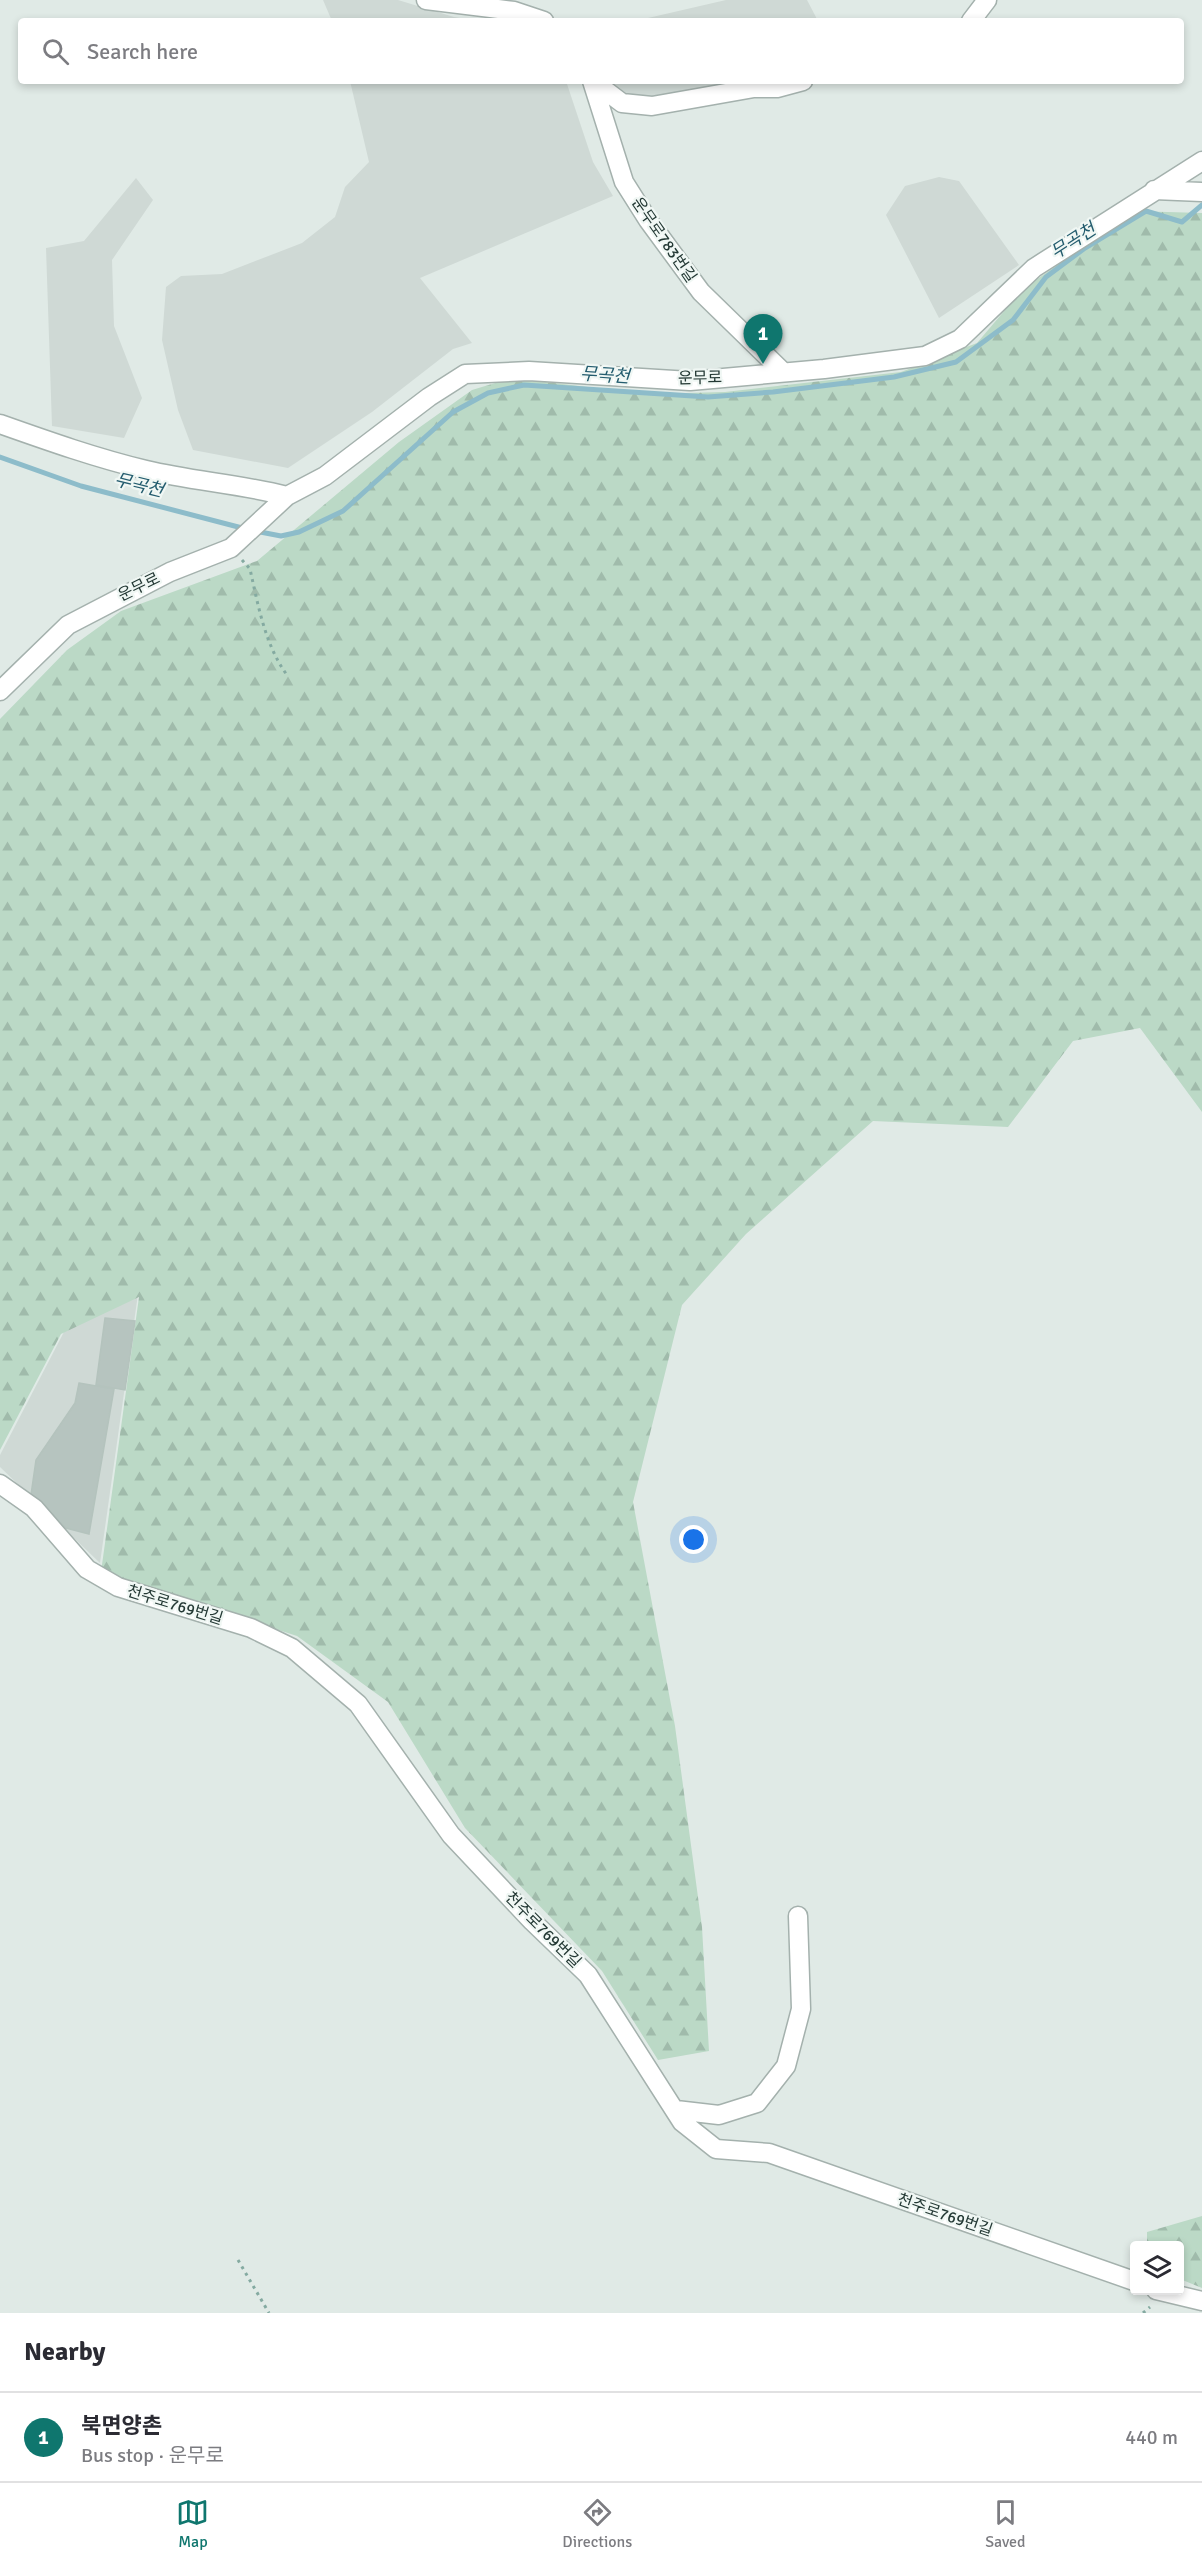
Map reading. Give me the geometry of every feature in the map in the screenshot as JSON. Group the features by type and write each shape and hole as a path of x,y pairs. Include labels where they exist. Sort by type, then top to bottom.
{"street":[{"path":"426,0 514,11 535,18"},
{"path":"973,18 987,0"},
{"name":"운무로783번길","path":"593,84 624,182 648,220 701,292 782,371"},
{"name":"운무로783번길","path":"596,84 622,103 652,106 753,88 777,88 792,84"},
{"name":"운무로","path":"0,692 68,625 170,572 231,548 286,496 325,476 429,397 465,374 529,371 690,381 824,369 925,356 960,339 1034,268 1202,161"},
{"path":"1154,190 1202,192"},
{"path":"0,424 147,470 256,488 286,496"},
{"name":"천주로769번길","path":"0,1484 34,1508 87,1569 118,1587 251,1628 292,1648 358,1704 451,1835 532,1921 588,1975 682,2122 716,2149 769,2153 1130,2280"},
{"path":"676,2110 719,2115 757,2103 786,2066 801,2009 798,1916"},
{"path":"1177,2295 1202,2301"}],"path":[{"path":"231,548 250,569 272,646 287,675"},
{"path":"238,2260 269,2313"}],"shaded area":[{"path":"323,0 398,0 460,18 331,18"},
{"path":"726,0 807,0 816,18 648,18"},
{"path":"351,84 567,84 593,162 613,196 420,278 472,343 453,349 372,412 288,468 193,450 178,410 162,340 166,287 181,276 222,274 302,243 335,217 345,187 369,162"},
{"path":"600,84 770,84 625,101"},
{"path":"939,177 959,181 1019,265 939,318 886,215 905,186"},
{"path":"136,178 153,200 112,260 114,326 142,398 124,438 52,426 46,248 84,241"},
{"path":"138,1294 100,1563 0,1467 0,1455 65,1330"}],"green space":[{"path":"1133,211 1202,213 1202,1112 1140,1028 1073,1041 1008,1127 873,1121 746,1234 682,1305 633,1502 675,1726 702,1927 709,2051 658,2060 602,1971 465,1828 388,1702 297,1636 101,1572 139,1297 61,1334 0,1450 0,719 67,650 121,611 257,561 399,442 472,390 512,378 647,394 725,392 901,372 977,343 1022,290"},
{"path":"1202,2216 1202,2288 1184,2281 1184,2241 1147,2241 1147,2232"}],"building":[{"path":"105,1318 135,1321 125,1390 96,1385"},
{"path":"79,1383 114,1389 89,1534 66,1528 31,1495 36,1460 75,1403"}],"waterway":[{"name":"무곡천","path":"255,531 281,536 299,532 343,511 453,412 488,393 524,385 708,397 773,392 894,377 956,362 1013,320 1046,277 1085,248 1146,211 1182,222 1202,205"},
{"name":"무곡천","path":"0,457 81,486 246,529"}],"place":[{"name":"북면양촌","path":"763,364"}]}
